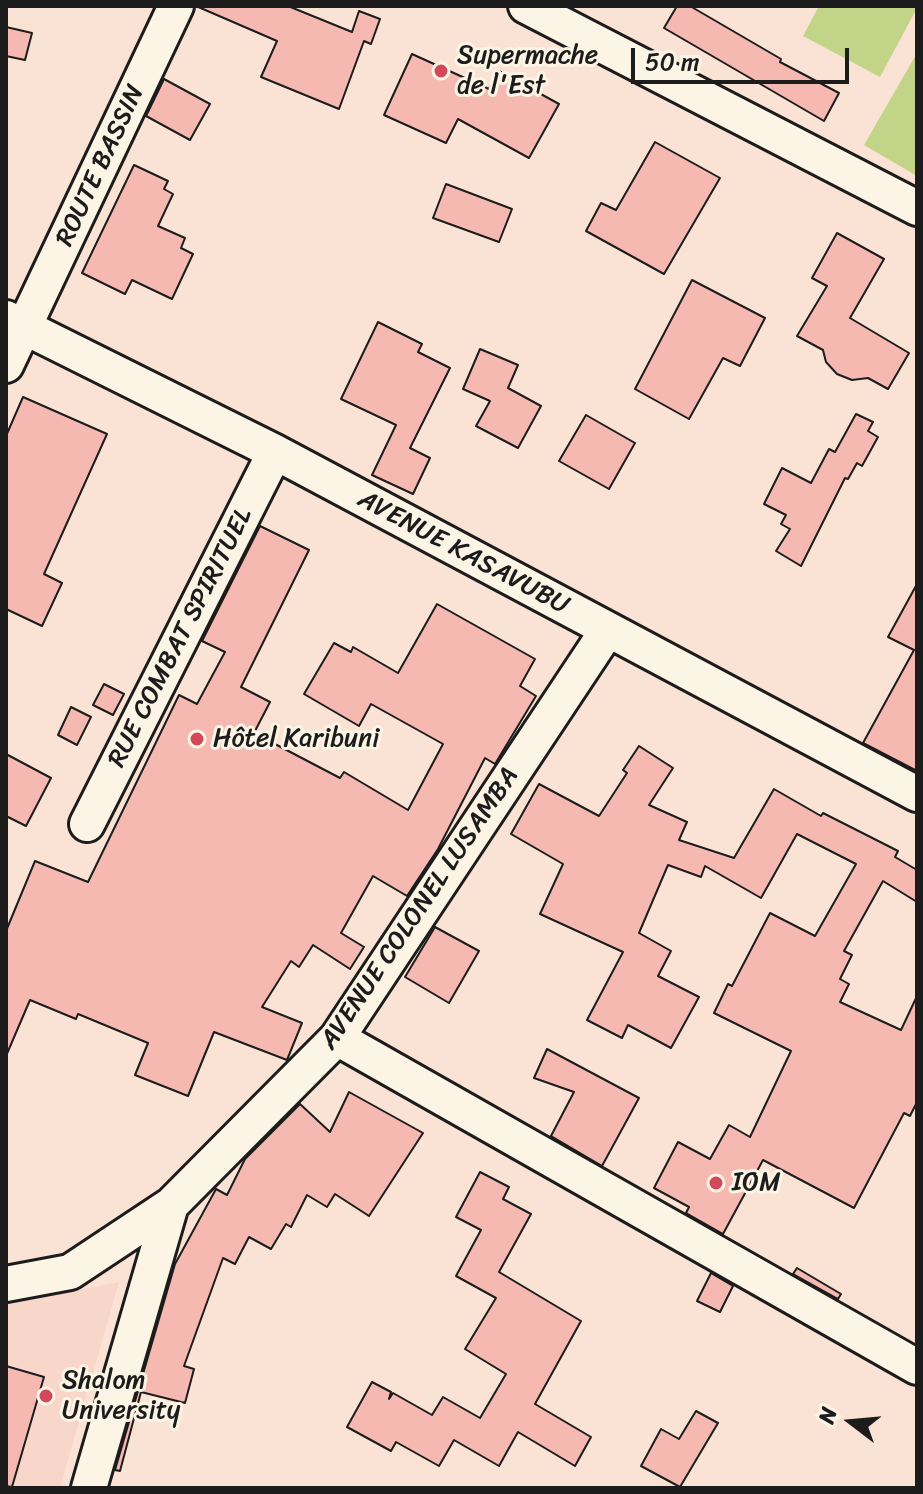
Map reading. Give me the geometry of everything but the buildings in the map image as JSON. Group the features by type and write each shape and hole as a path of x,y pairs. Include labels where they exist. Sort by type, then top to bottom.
{"street":[{"name":"ROUTE BASSIN","path":"6,365 16,322 176,6"},
{"path":"526,6 917,208"},
{"name":"AVENUE KASAVUBU","path":"16,322 275,452 917,794"},
{"name":"RUE COMBAT SPIRITUEL","path":"87,824 275,452"},
{"name":"AVENUE COLONEL LUSAMBA","path":"6,1284 70,1272 171,1205 337,1038 607,631"},
{"path":"337,1038 917,1367"},
{"path":"89,1488 171,1205"}],"shaded area":[{"name":"Shalom University","path":"119,1282 60,1488 6,1488 6,1304"}],"green space":[{"path":"819,6 917,8 880,77 803,36"},
{"path":"917,53 917,176 864,145"}],"place":[{"name":"Supermache de l'Est","path":"441,71"},
{"name":"Hôtel Karibuni","path":"197,739"},
{"name":"IOM","path":"716,1183"},
{"name":"Shalom University","path":"46,1396"}]}
